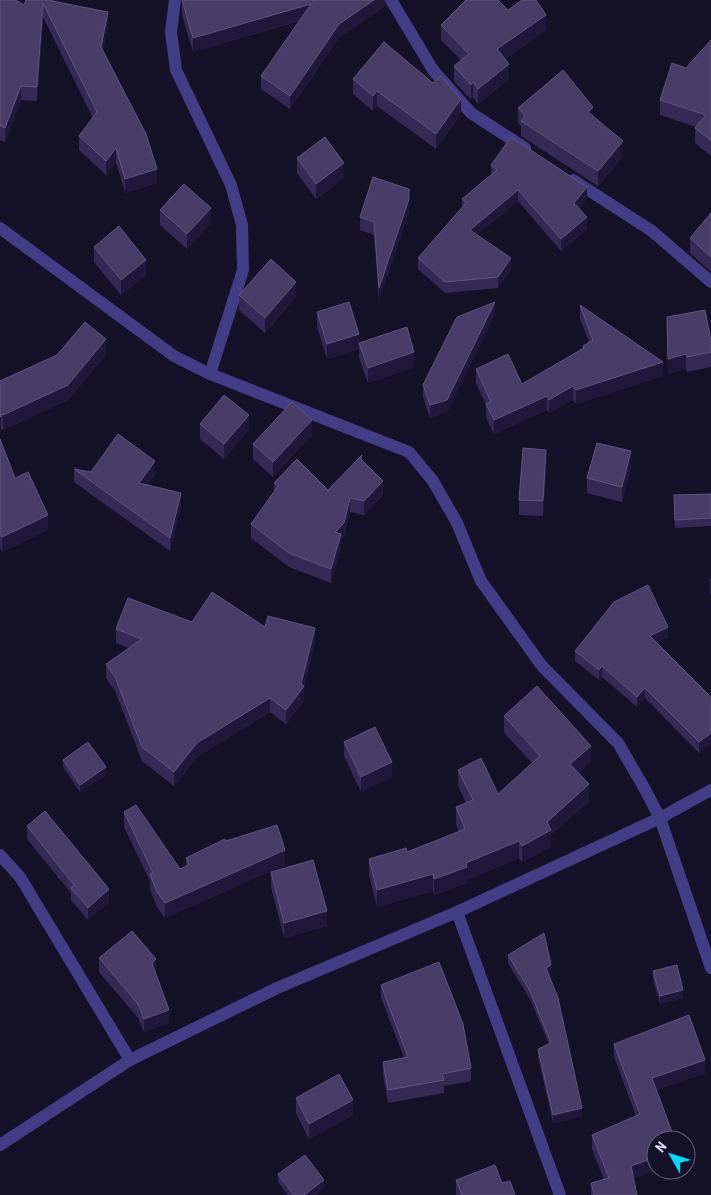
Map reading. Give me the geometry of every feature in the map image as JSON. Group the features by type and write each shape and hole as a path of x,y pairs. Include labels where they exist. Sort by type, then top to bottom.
{"street":[{"path":"175,0 171,32 176,70 230,185 242,225 244,270 210,374"},
{"path":"391,0 433,70 471,113 537,156"},
{"path":"562,172 652,231 711,282"},
{"path":"0,228 174,356 210,374 409,452 433,480 458,523 480,581 542,666 618,743 642,784 660,818 711,968"},
{"path":"0,1145 130,1060 277,988 457,912 660,818 711,790"},
{"path":"0,855 20,876 130,1060"},
{"path":"457,912 560,1195"}],"building":[{"path":"0,0 16,0 24,5 26,0 53,0 108,12 101,47 146,134 157,169 125,179 116,148 106,161 79,136 97,112 43,3 37,87 21,86 5,128 0,126"},
{"path":"182,0 374,0 339,24 290,96 261,76 311,4 193,38"},
{"path":"466,0 498,0 508,10 522,0 536,0 546,15 497,49 509,64 478,89 473,82 471,85 454,66 469,54 441,25"},
{"path":"711,40 711,141 695,128 706,115 660,100 672,63 686,68"},
{"path":"384,42 433,83 441,76 461,99 436,134 377,91 373,96 353,79"},
{"path":"563,70 593,107 588,112 623,141 598,171 521,121 525,116 518,108"},
{"path":"325,137 344,163 316,184 297,158"},
{"path":"511,137 587,187 574,203 587,217 561,239 518,190 470,230 511,258 498,277 445,282 418,258 466,203 462,199 497,170 491,165"},
{"path":"373,177 409,189 409,199 379,288 374,222 360,217"},
{"path":"184,184 211,208 187,234 160,210"},
{"path":"711,213 711,257 690,238"},
{"path":"119,226 146,260 121,280 94,247"},
{"path":"271,259 296,282 265,318 239,295"},
{"path":"349,302 359,334 327,344 317,312"},
{"path":"495,302 447,400 430,405 423,385 457,317"},
{"path":"580,305 663,362 576,390 573,386 549,400 547,396 494,420 486,404 491,402 476,369 508,354 522,384 584,348 583,346 593,340"},
{"path":"705,310 711,341 711,352 687,357 686,354 668,359 667,317"},
{"path":"85,322 106,339 68,385 3,415 0,414 0,381 57,355"},
{"path":"407,327 414,352 368,368 359,343"},
{"path":"224,395 249,415 224,444 200,424"},
{"path":"292,402 312,420 273,462 253,444"},
{"path":"118,434 155,461 139,483 181,493 170,538 74,469 91,472"},
{"path":"0,439 15,478 28,472 48,515 2,537 0,533"},
{"path":"597,443 631,451 622,487 587,478"},
{"path":"523,448 546,450 543,501 519,500"},
{"path":"362,455 361,459 383,481 364,501 350,498 344,523 335,532 341,534 331,569 289,553 251,524 278,486 274,483 297,459 328,490"},
{"path":"711,494 711,518 675,520 674,495"},
{"path":"648,585 668,627 650,636 711,697 711,733 699,742 645,688 637,697 602,666 599,670 575,651 614,602"},
{"path":"212,592 265,627 268,616 315,628 301,684 304,686 286,710 270,698 197,743 174,772 142,747 115,677 106,664 142,639 116,629 128,598 192,622"},
{"path":"537,686 591,746 570,764 589,784 547,822 551,830 522,846 519,841 466,863 467,867 434,879 433,874 377,890 369,859 406,848 407,852 465,829 456,807 473,800 458,770 481,758 498,794 540,756 504,716"},
{"path":"375,727 392,762 361,777 344,742"},
{"path":"88,742 106,767 80,785 63,760"},
{"path":"136,805 180,869 189,865 186,858 225,839 226,841 277,825 285,850 165,903 157,892 150,874 153,873 124,812"},
{"path":"45,811 109,889 88,908 71,888 74,885 27,826"},
{"path":"313,860 327,911 284,923 271,872"},
{"path":"132,931 156,959 152,963 169,1010 144,1019 138,1004 99,958"},
{"path":"544,933 551,965 546,968 558,998 582,1108 553,1115 538,1049 551,1043 530,991 508,955"},
{"path":"439,962 463,1024 471,1068 442,1074 444,1080 388,1090 383,1062 408,1057 381,985"},
{"path":"677,965 683,990 660,996 653,971"},
{"path":"689,1015 705,1060 652,1078 671,1130 646,1130 646,1161 631,1166 637,1195 594,1195 591,1183 609,1178 592,1135 640,1114 614,1044"},
{"path":"339,1074 353,1100 309,1124 296,1098"},
{"path":"305,1155 324,1180 304,1195 294,1195 278,1174"},
{"path":"495,1165 502,1183 510,1181 515,1195 462,1195 456,1180"}]}
